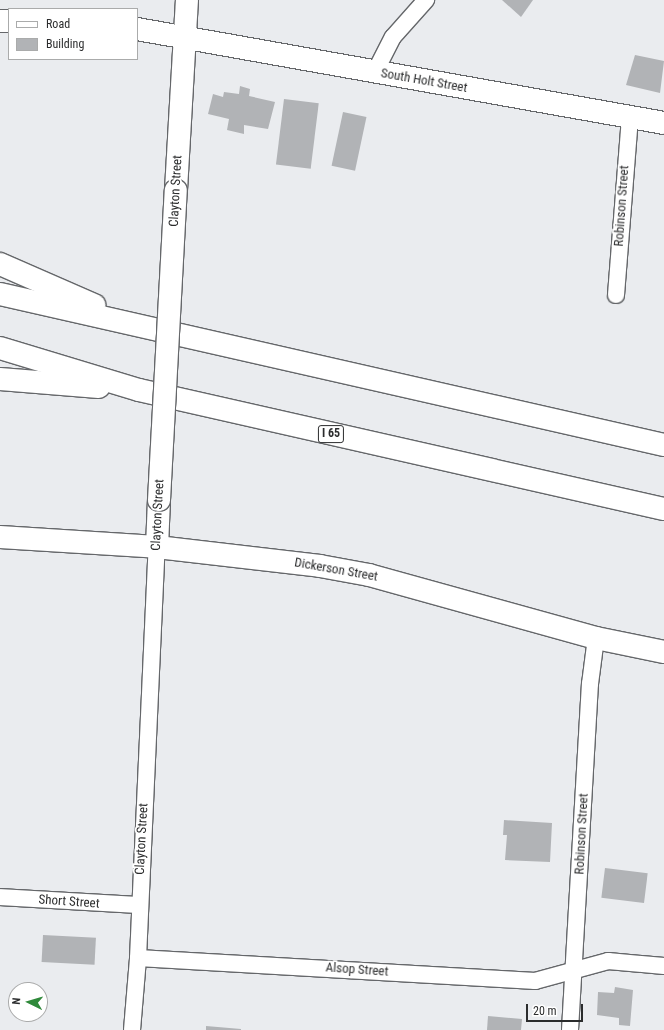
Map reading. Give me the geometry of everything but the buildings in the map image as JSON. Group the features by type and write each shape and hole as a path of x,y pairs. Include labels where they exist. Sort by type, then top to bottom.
{"main road":[{"name":"Clayton Street","path":"157,548 187,0"},
{"name":"South Holt Street","path":"138,29 664,123"},
{"path":"0,264 141,325"},
{"path":"0,294 664,445"},
{"name":"I 65","path":"0,348 139,390 664,509"},
{"path":"0,379 139,390"},
{"name":"Dickerson Street","path":"0,537 157,548 320,566 369,575 596,638 664,652"}],"street":[{"path":"375,72 393,38 426,0"},
{"name":"Robinson Street","path":"616,295 630,118"},
{"name":"Clayton Street","path":"132,1030 138,958 139,905 157,548"},
{"name":"Robinson Street","path":"570,1030 590,684 596,638"},
{"name":"Short Street","path":"0,897 139,905"},
{"name":"Alsop Street","path":"138,958 535,981 608,961 664,966"}]}
